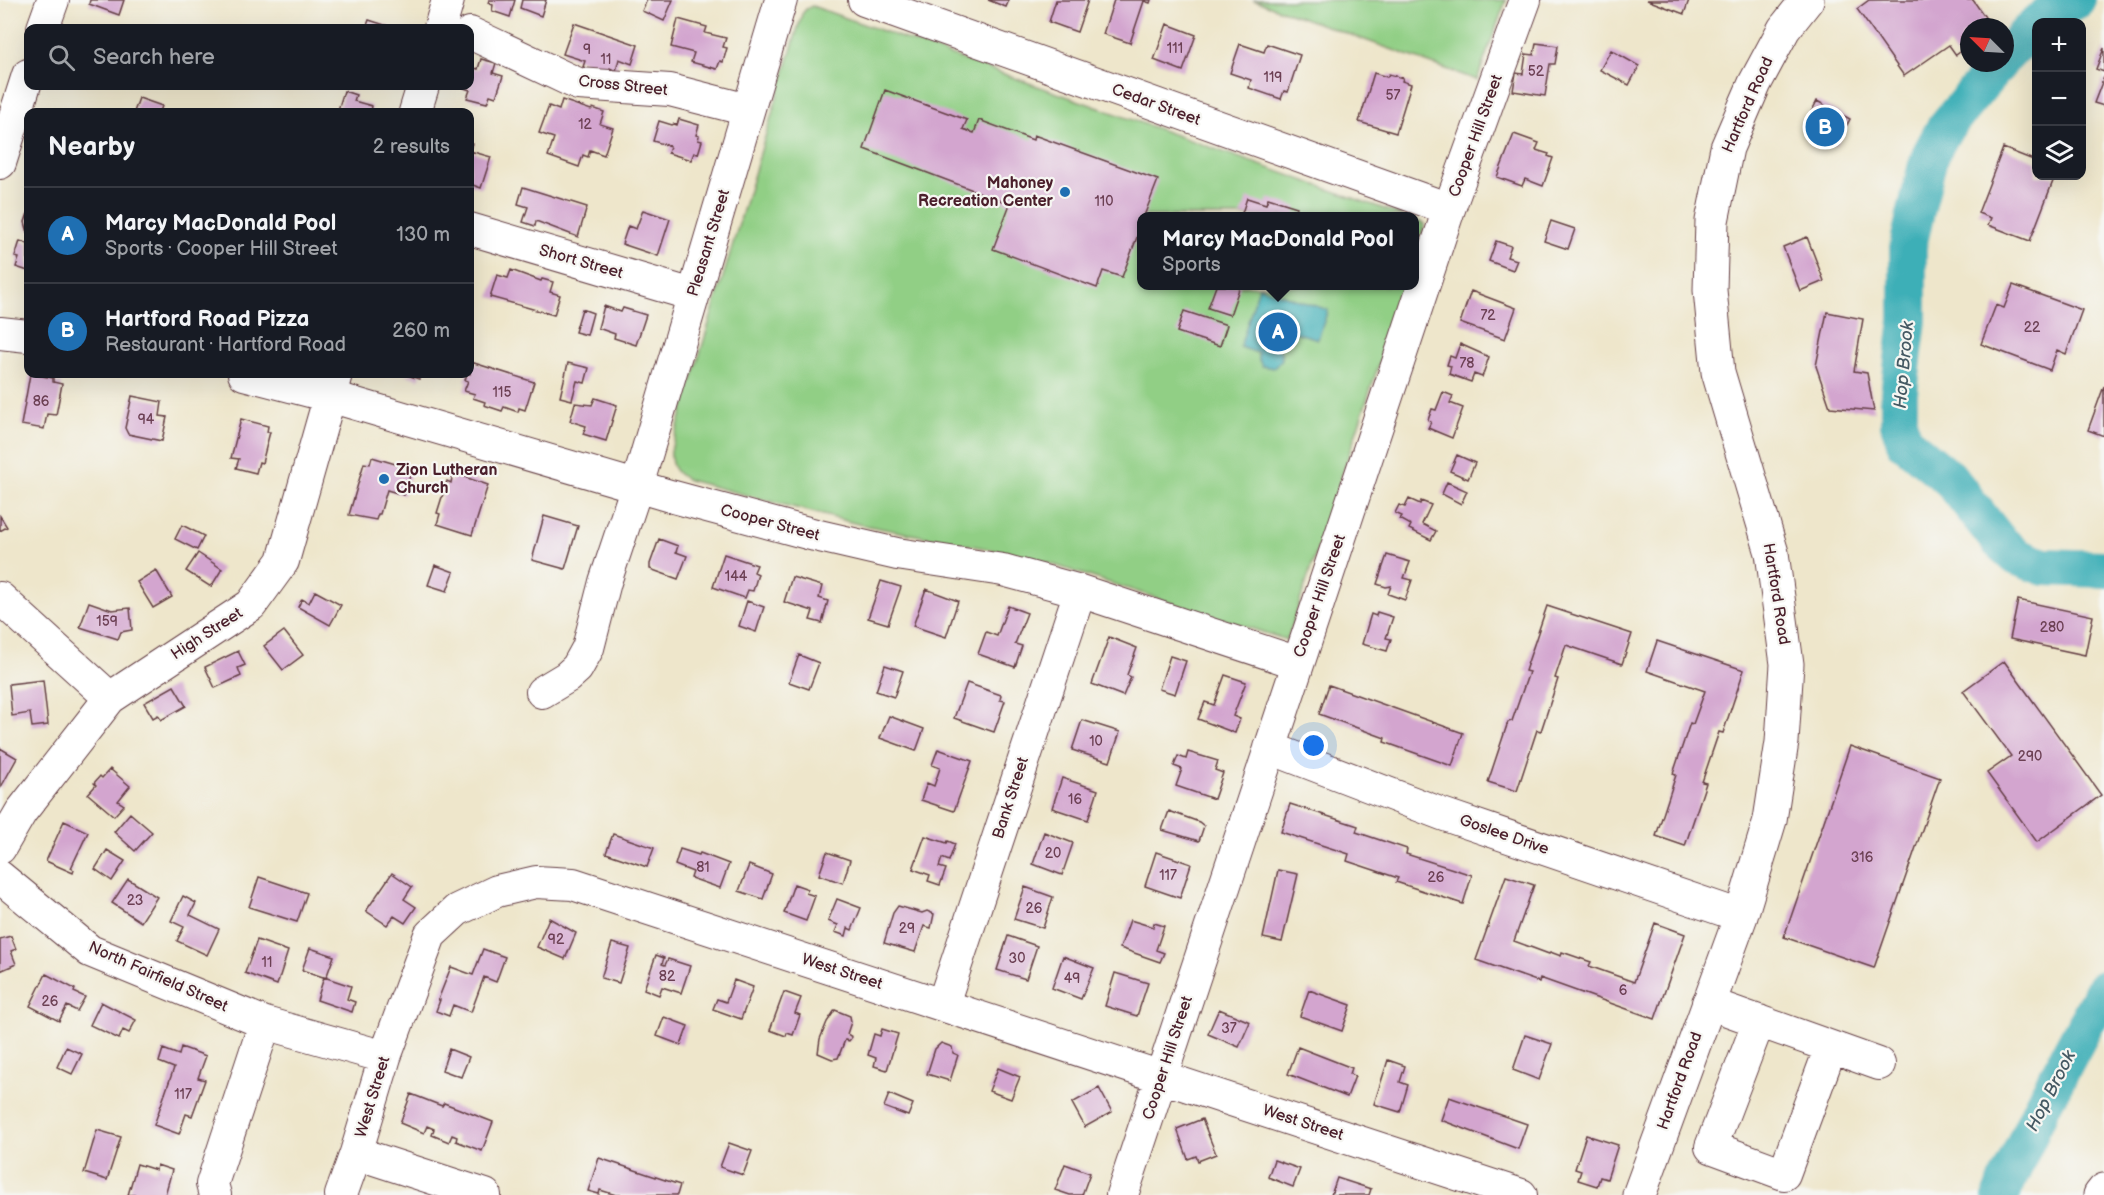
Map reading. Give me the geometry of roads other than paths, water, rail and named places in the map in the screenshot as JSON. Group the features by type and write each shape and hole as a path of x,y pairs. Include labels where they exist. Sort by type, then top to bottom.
{"main road":[{"name":"Hartford Road","path":"1639,1195 1741,916 1770,820 1782,742 1787,664 1772,553 1718,372 1710,290 1712,221 1726,148 1748,98 1784,29 1807,0"},
{"path":"2100,1195 2104,1190"}],"street":[{"path":"44,24 52,0"},
{"name":"Pleasant Street","path":"542,692 572,672 586,654 605,582 637,486 780,0"},
{"name":"Cedar Street","path":"864,0 1449,209"},
{"name":"Cooper Hill Street","path":"1122,1195 1449,209 1525,0"},
{"name":"Cross Street","path":"474,33 578,84 670,90 748,110"},
{"path":"0,163 24,88"},
{"path":"416,108 422,90"},
{"name":"Short Street","path":"474,230 693,295"},
{"path":"0,333 24,336"},
{"name":"Cooper Street","path":"276,378 333,385 637,486 815,535 897,554 1003,570 1080,591 1298,663"},
{"name":"High Street","path":"0,848 21,812 110,698 251,605 284,561 333,385"},
{"name":"Bank Street","path":"943,1004 1080,591"},
{"path":"0,598 110,698"},
{"name":"Goslee Drive","path":"1270,748 1442,814 1741,916"},
{"name":"North Fairfield Street","path":"0,877 90,951 265,1023 385,1057"},
{"name":"West Street","path":"341,1195 385,1057 430,935 457,910 497,891 536,882 573,884 1521,1195"},
{"path":"1708,1003 1879,1064"},
{"path":"1759,1021 1711,1147 1784,1174 1831,1047"},
{"path":"215,1195 212,1184 265,1023"},
{"path":"356,1153 484,1195"}],"water":[{"path":"1258,290 1268,290 1328,310 1318,339 1284,329 1278,347 1282,359 1274,368 1262,366 1258,353 1240,347"}],"waterway":[{"name":"Hop Brook","path":"2044,18 2077,0"},
{"name":"Hop Brook","path":"2014,47 2032,28"},
{"name":"Hop Brook","path":"1992,72 1944,129 1931,153 1926,169 1908,246 1908,320 1899,393 1899,424 1905,442 1951,480 1999,541 2017,557 2044,567 2104,569"},
{"name":"Hop Brook","path":"2001,1195 2042,1106 2104,989"}],"place":[{"name":"Hartford Road Pizza","path":"1825,127"},
{"name":"Mahoney Recreation Center","path":"1065,192"},
{"name":"Marcy MacDonald Pool","path":"1278,332"},
{"name":"Zion Lutheran Church","path":"384,479"}]}
